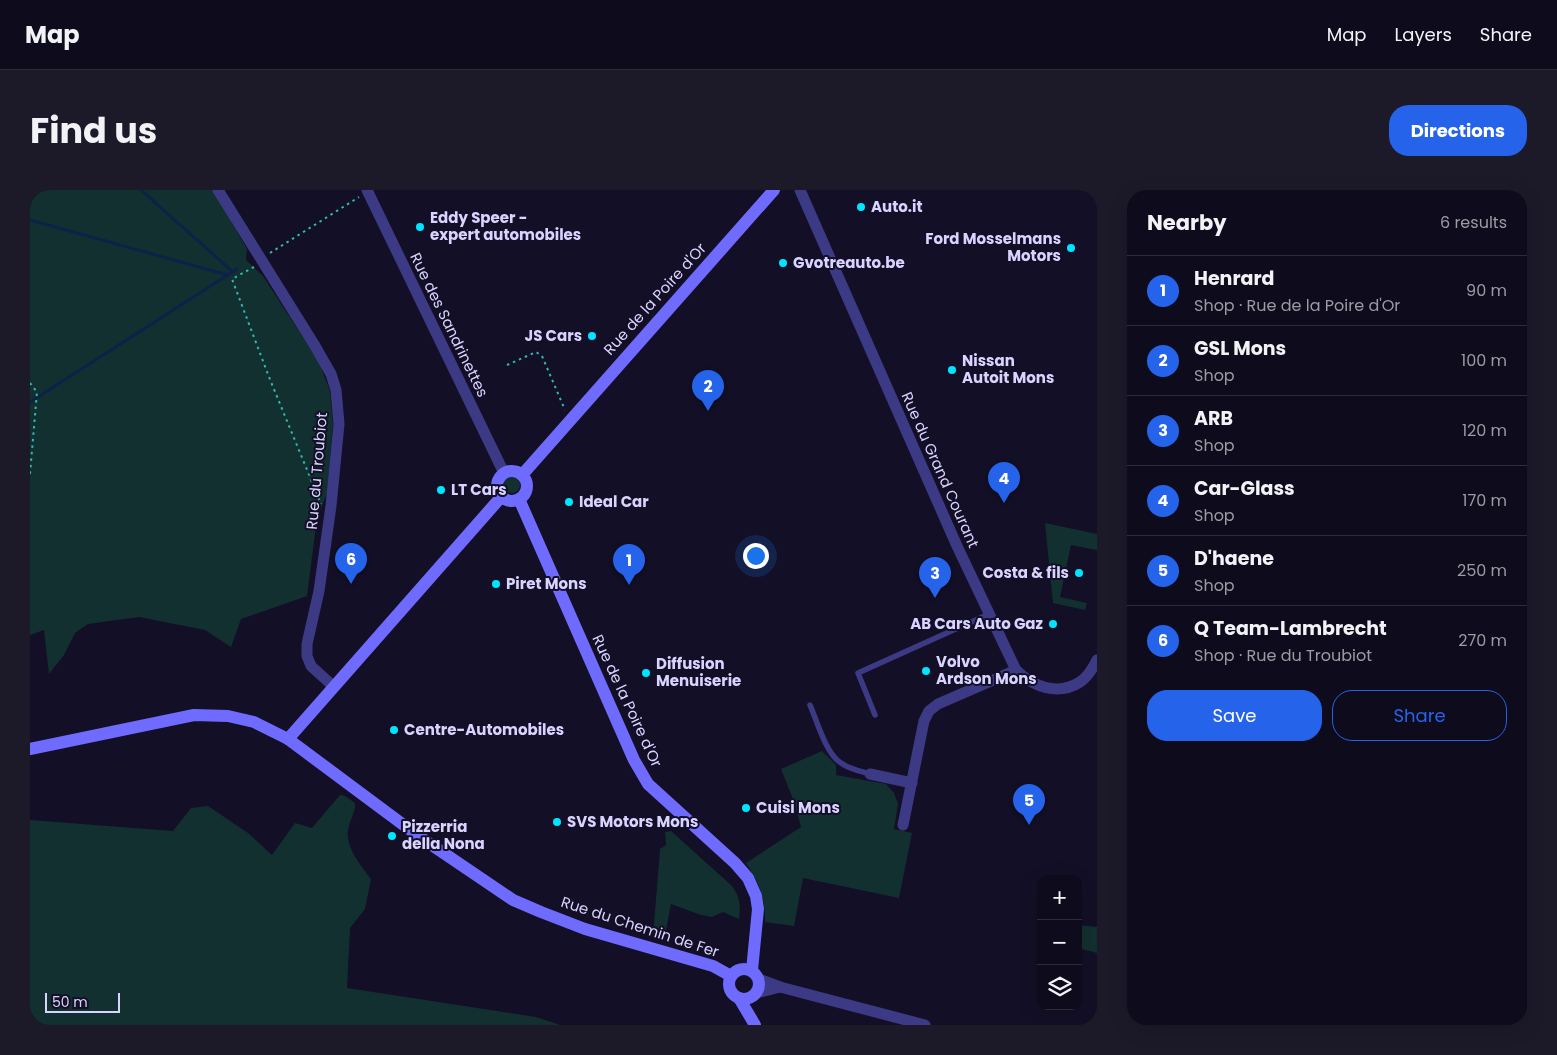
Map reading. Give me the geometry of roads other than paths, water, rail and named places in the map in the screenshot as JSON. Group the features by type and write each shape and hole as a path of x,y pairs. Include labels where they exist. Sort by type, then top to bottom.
{"street":[{"name":"Rue du Troubiot","path":"218,190 331,374 336,390 339,424 331,506 319,591 307,644 307,656 312,666 333,686"},
{"name":"Rue de la Poire d'Or","path":"522,474 774,190"},
{"name":"Rue du Grand Courant","path":"800,190 957,546 1016,670 1034,684 1045,688 1058,689 1080,682 1091,671 1097,660"},
{"name":"Rue des Sandrinettes","path":"368,191 504,473"},
{"path":"513,471 522,474 527,488 523,496 519,499 510,500 502,496 498,488 501,476 504,473 513,471"},
{"path":"288,738 502,496"},
{"name":"Rue de la Poire d'Or","path":"519,499 634,760 648,784 748,878 756,896 758,909 753,944 752,972"},
{"path":"903,825 924,721 929,711 938,704 1016,670"},
{"name":"Rue du Chemin de Fer","path":"30,749 181,717 205,714 240,718 288,738 417,835 513,900 574,925 713,966 731,976"},
{"path":"870,774 912,783"},
{"path":"780,987 748,996 732,993 729,981 731,976 739,969 752,972 780,987 925,1025"},
{"path":"748,996 759,989 752,972"},
{"path":"748,996 752,1019"}],"lane":[{"path":"875,715 858,674 989,614"},
{"path":"810,705 830,752 839,763 870,774"}],"waterway":[{"path":"141,190 233,272"},
{"path":"30,220 228,275"},
{"path":"30,402 237,269"}],"place":[{"name":"Auto.it","path":"861,207"},
{"name":"Eddy Speer - expert automobiles","path":"420,227"},
{"name":"Ford Mosselmans Motors","path":"1071,248"},
{"name":"Gvotreauto.be","path":"783,263"},
{"name":"JS Cars","path":"592,336"},
{"name":"Nissan Autoit Mons","path":"952,370"},
{"name":"GSL Mons","path":"708,411"},
{"name":"LT Cars","path":"441,490"},
{"name":"Ideal Car","path":"569,502"},
{"name":"Car-Glass","path":"1004,503"},
{"name":"Costa & fils","path":"1079,573"},
{"name":"Q Team-Lambrecht","path":"351,584"},
{"name":"Piret Mons","path":"496,584"},
{"name":"Henrard","path":"629,585"},
{"name":"ARB","path":"935,598"},
{"name":"AB Cars Auto Gaz","path":"1053,624"},
{"name":"Volvo Ardson Mons","path":"926,671"},
{"name":"Diffusion Menuiserie","path":"646,673"},
{"name":"Centre-Automobiles","path":"394,730"},
{"name":"Cuisi Mons","path":"746,808"},
{"name":"SVS Motors Mons","path":"557,822"},
{"name":"D'haene","path":"1029,825"},
{"name":"Pizzerria della Nona","path":"392,836"}]}
